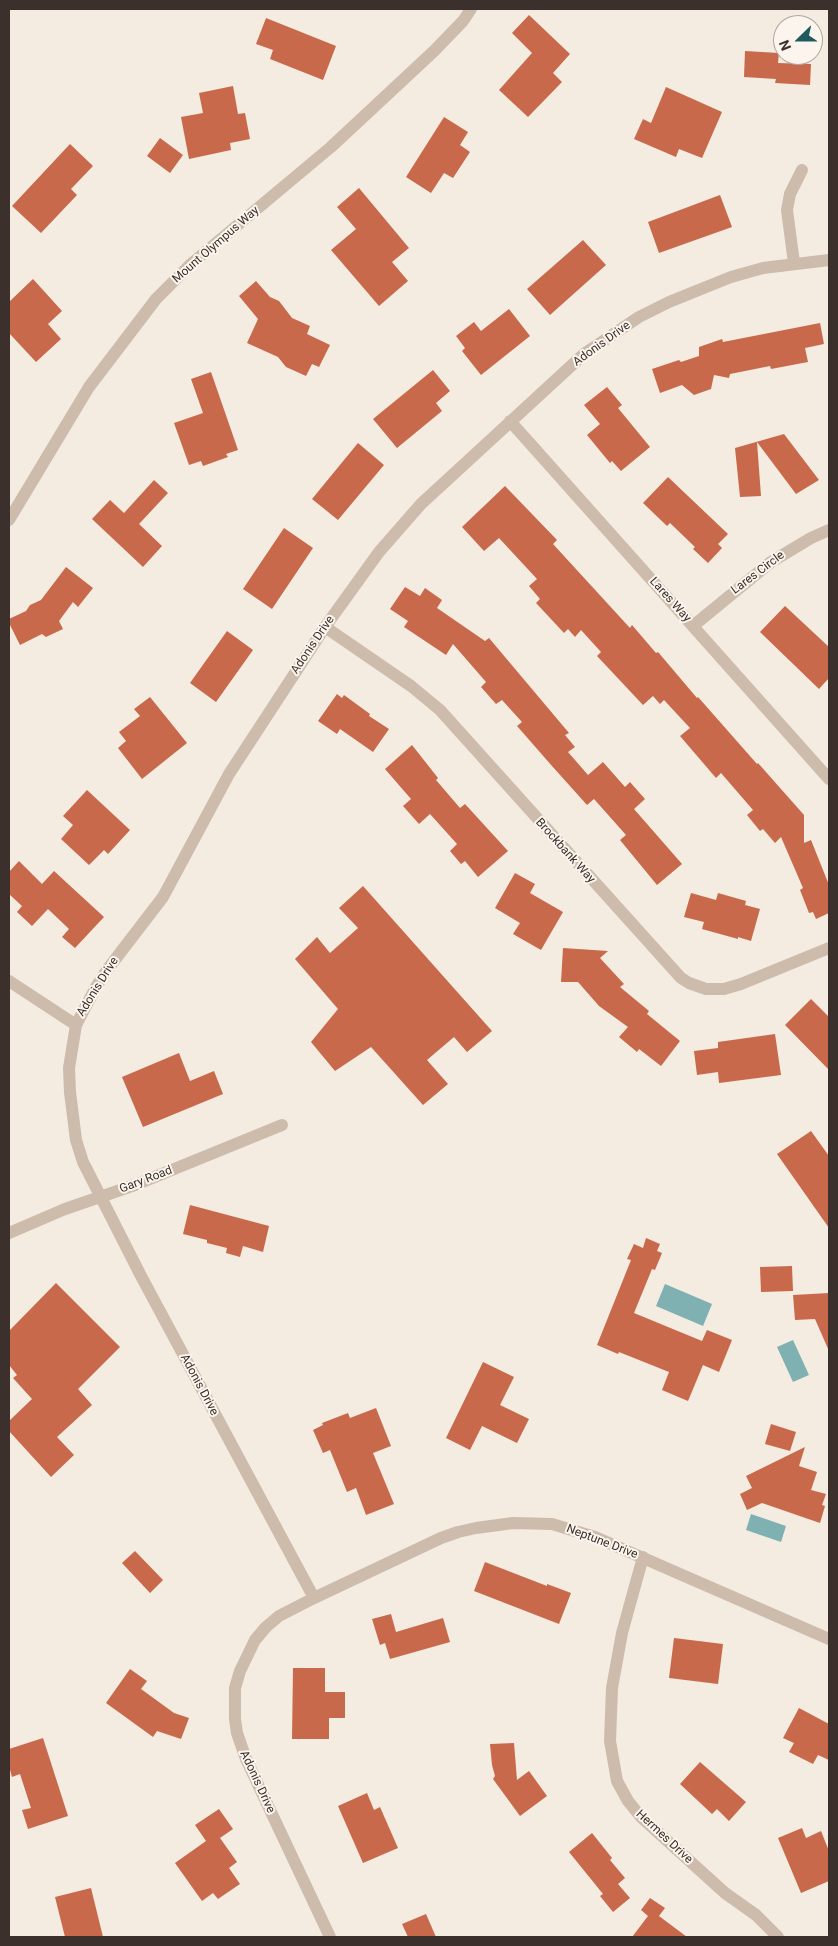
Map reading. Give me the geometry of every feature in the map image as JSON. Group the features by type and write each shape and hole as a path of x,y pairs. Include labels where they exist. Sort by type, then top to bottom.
{"street":[{"name":"Mount Olympus Way","path":"9,520 89,387 156,299 191,264 331,148 434,51 463,21 470,9"},
{"path":"794,263 787,210 790,194 802,170"},
{"name":"Adonis Drive","path":"330,1937 241,1746 237,1733 234,1705 235,1688 240,1671 255,1640 279,1616 314,1598 211,1407 83,1162 76,1140 72,1116 69,1068 76,1025 107,970 163,897 229,774 325,627 360,577 399,528 443,482 584,354 639,317 677,298 731,277 763,268 829,260"},
{"name":"Lares Way","path":"510,421 829,778"},
{"name":"Lares Circle","path":"694,626 771,562 811,538 829,530"},
{"name":"Brockbank Way","path":"325,627 411,686 440,710 680,978 689,984 706,989 724,989 741,984 829,948"},
{"path":"9,982 76,1025"},
{"name":"Gary Road","path":"9,1233 135,1185 282,1125"},
{"name":"Neptune Drive","path":"314,1598 441,1538 494,1525 552,1524 595,1537 829,1639"},
{"name":"Hermes Drive","path":"643,1557 622,1633 612,1688 610,1741 611,1756 617,1781 628,1801 641,1816 725,1893 756,1915 778,1937"}],"water":[{"path":"665,1284 712,1304 703,1326 656,1306"},
{"path":"793,1340 809,1375 793,1382 777,1347"},
{"path":"751,1514 786,1526 781,1542 746,1530"}],"building":[{"path":"529,15 570,54 553,73 562,82 528,117 499,90 532,53 512,33"},
{"path":"266,18 336,46 323,80 270,59 273,50 256,44"},
{"path":"745,51 773,53 773,65 811,65 810,85 775,83 776,79 744,77"},
{"path":"233,86 238,114 245,113 250,139 230,143 231,150 189,159 181,117 203,113 199,93"},
{"path":"666,87 722,112 702,158 679,149 676,157 634,139 643,119 651,123"},
{"path":"444,117 468,132 460,145 470,152 453,178 444,173 431,193 406,177"},
{"path":"160,138 183,155 170,173 147,156"},
{"path":"70,144 93,166 71,189 77,195 41,233 12,206"},
{"path":"359,188 409,248 392,262 408,281 379,306 331,250 356,229 337,207"},
{"path":"720,195 732,227 659,253 648,222"},
{"path":"583,240 606,265 550,315 527,289"},
{"path":"33,279 62,311 48,324 61,339 36,362 9,333 9,302"},
{"path":"256,281 270,297 279,301 292,318 310,326 307,334 330,345 319,367 312,364 306,376 286,367 278,357 247,343 258,319 239,296"},
{"path":"509,309 530,336 481,375 462,351 465,348 456,336 474,322 481,331"},
{"path":"820,323 824,344 805,348 808,362 771,369 770,366 730,374 729,378 714,375 711,389 694,395 682,385 660,393 652,369 699,356 699,347 722,339 723,342"},
{"path":"433,370 450,391 436,403 442,411 397,448 373,419"},
{"path":"211,372 238,450 226,454 228,457 203,466 201,461 189,465 174,423 203,413 191,379"},
{"path":"607,387 622,405 618,408 650,447 621,471 612,461 610,463 587,435 600,424 584,405"},
{"path":"784,434 819,480 796,494 757,442 761,496 740,497 735,448"},
{"path":"358,443 384,465 338,520 312,499"},
{"path":"668,477 728,534 718,544 722,548 708,563 693,549 695,547 670,523 667,526 643,503"},
{"path":"154,480 168,493 139,524 162,546 143,567 92,519 110,500 124,513"},
{"path":"505,486 557,540 553,544 630,628 632,625 656,653 658,652 697,698 804,815 804,843 811,840 829,885 829,913 816,919 813,912 809,913 800,890 803,888 781,837 775,843 763,829 760,831 747,815 753,810 721,773 716,778 680,736 690,728 664,700 660,704 653,696 643,705 597,656 601,652 581,630 575,637 568,629 564,633 536,603 540,599 529,586 537,579 499,538 484,551 462,527"},
{"path":"284,528 313,548 272,609 243,589"},
{"path":"66,567 93,588 78,607 73,602 59,621 63,629 46,637 42,634 20,645 9,623 9,619 26,611 30,605 41,600"},
{"path":"405,587 420,596 425,588 442,600 437,608 485,641 489,638 569,733 565,735 575,747 568,752 588,775 603,762 625,787 630,782 645,799 634,809 682,864 657,885 620,840 626,835 594,799 587,805 517,726 522,722 502,700 496,704 481,687 486,682 453,644 446,655 404,627 408,621 390,609"},
{"path":"785,606 829,647 829,678 819,689 760,632"},
{"path":"227,631 253,650 216,702 190,683"},
{"path":"337,694 342,698 344,695 370,714 369,716 389,729 373,752 340,729 337,734 318,721"},
{"path":"150,697 187,743 142,779 118,748 126,741 119,732 140,716 134,709"},
{"path":"412,745 438,778 436,780 460,808 465,804 508,851 478,877 465,861 461,864 450,851 457,844 430,814 419,824 403,806 411,799 385,769"},
{"path":"87,790 130,830 108,854 104,850 89,865 61,839 73,825 63,816"},
{"path":"19,861 42,884 54,871 104,917 75,948 62,937 69,929 48,909 32,926 17,912 22,906 9,894 9,872"},
{"path":"515,873 535,884 530,893 563,912 541,950 513,934 520,923 495,908"},
{"path":"363,886 492,1031 467,1052 454,1037 427,1060 448,1084 423,1105 371,1047 335,1071 311,1042 338,1009 295,959 317,937 330,953 358,928 339,908"},
{"path":"691,893 716,900 718,893 746,901 745,905 760,909 751,941 702,929 704,922 684,917"},
{"path":"563,948 608,951 600,958 624,984 620,987 649,1011 647,1014 680,1041 661,1066 639,1049 637,1052 619,1037 628,1027 599,1006 578,982 561,982"},
{"path":"811,999 829,1017 829,1070 785,1025"},
{"path":"775,1034 781,1075 719,1083 718,1072 697,1075 694,1051 718,1048 718,1042"},
{"path":"179,1053 190,1081 214,1071 223,1094 143,1127 122,1077"},
{"path":"811,1131 829,1156 829,1228 777,1154"},
{"path":"190,1205 269,1226 263,1252 243,1246 240,1257 226,1253 227,1248 207,1243 207,1240 183,1234"},
{"path":"646,1238 660,1244 657,1251 662,1253 655,1270 652,1269 634,1313 702,1341 707,1330 732,1340 719,1372 703,1365 688,1401 662,1390 669,1372 597,1345 631,1260 627,1259 634,1244 643,1248"},
{"path":"792,1266 793,1291 761,1292 760,1267"},
{"path":"56,1283 120,1347 78,1389 92,1405 57,1437 74,1455 51,1477 9,1431 9,1421 32,1399 13,1378 17,1375 9,1365 9,1331"},
{"path":"829,1293 829,1351 815,1319 795,1320 793,1295"},
{"path":"483,1362 514,1377 500,1405 529,1419 517,1443 482,1426 470,1450 446,1438"},
{"path":"376,1408 391,1446 373,1453 394,1504 366,1515 356,1488 347,1492 330,1450 323,1453 313,1430 323,1425 322,1423 348,1413 350,1418"},
{"path":"771,1424 796,1432 790,1451 765,1444"},
{"path":"805,1447 799,1466 817,1472 811,1490 826,1494 822,1505 825,1506 820,1523 762,1503 747,1510 740,1494 752,1488 746,1476"},
{"path":"135,1551 163,1580 150,1593 122,1563"},
{"path":"485,1562 547,1586 547,1584 571,1593 559,1624 474,1591"},
{"path":"391,1614 396,1632 443,1618 450,1642 390,1659 385,1643 380,1645 372,1619"},
{"path":"674,1638 723,1644 718,1684 669,1678"},
{"path":"293,1668 325,1668 325,1692 345,1692 345,1718 329,1718 329,1739 292,1739"},
{"path":"130,1669 147,1681 141,1689 174,1713 189,1718 181,1739 157,1731 153,1737 106,1703"},
{"path":"799,1708 829,1724 829,1760 818,1755 813,1764 789,1752 794,1743 783,1738"},
{"path":"43,1738 68,1816 28,1829 22,1810 31,1808 20,1774 12,1777 9,1766 9,1749"},
{"path":"514,1743 517,1780 529,1771 547,1796 520,1816 493,1779 495,1776 490,1744"},
{"path":"700,1762 746,1802 729,1821 717,1809 712,1814 680,1784"},
{"path":"367,1793 374,1810 380,1807 398,1848 363,1863 338,1806"},
{"path":"219,1809 233,1829 220,1838 237,1862 229,1868 240,1884 218,1899 213,1893 202,1901 175,1863 206,1841 195,1825"},
{"path":"802,1828 806,1838 821,1831 829,1851 829,1881 801,1893 778,1838"},
{"path":"592,1833 625,1878 618,1884 630,1898 613,1912 600,1896 603,1894 569,1852"},
{"path":"91,1888 103,1937 65,1937 55,1897"},
{"path":"650,1898 665,1908 659,1916 687,1937 632,1937 648,1916 641,1910"},
{"path":"426,1914 436,1937 408,1937 402,1924"}]}
